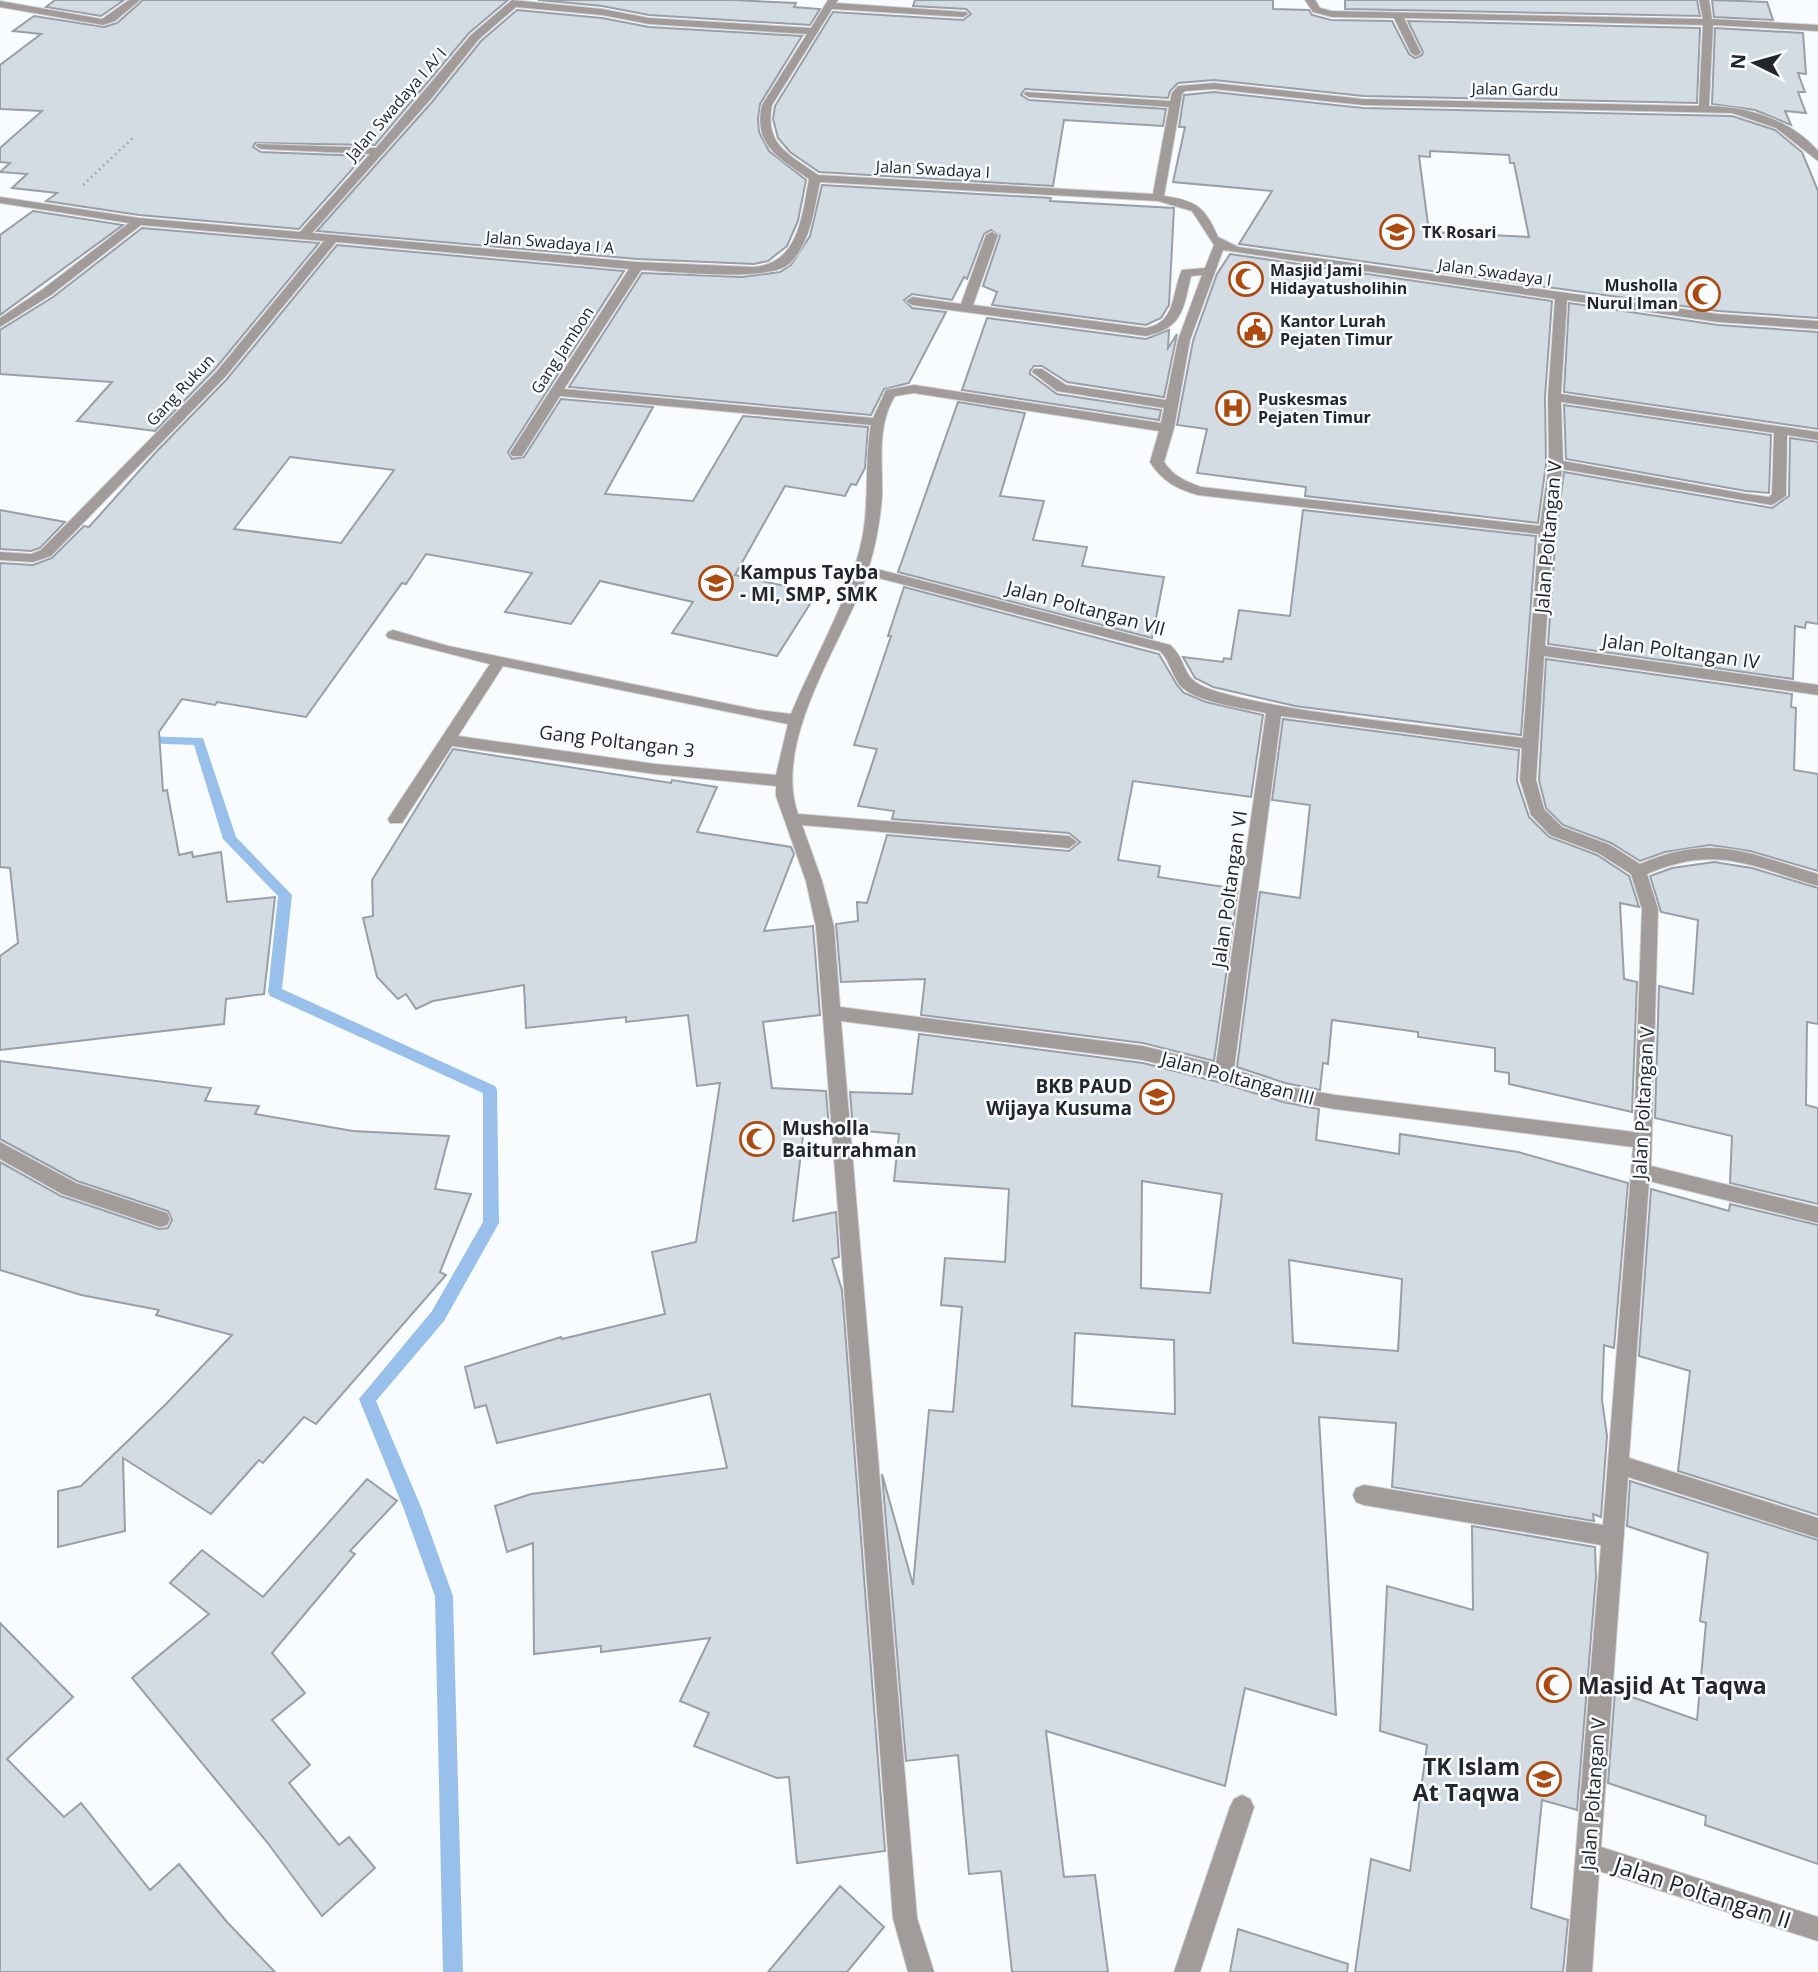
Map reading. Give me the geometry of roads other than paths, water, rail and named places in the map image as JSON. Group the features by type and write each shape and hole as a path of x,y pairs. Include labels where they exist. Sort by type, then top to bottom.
{"street":[{"path":"0,4 103,22 112,19 135,0"},
{"path":"1310,0 1312,6 1320,12 1708,22 1818,28"},
{"path":"1703,0 1708,22 1704,109"},
{"path":"516,2 602,12 649,21 814,31"},
{"name":"Jalan Swadaya I A/ I","path":"304,234 426,98 475,37 516,2"},
{"path":"815,178 766,140 762,125 766,105 831,3 963,14"},
{"path":"1398,16 1416,53"},
{"name":"Jalan Gardu","path":"1175,104 1177,93 1182,88 1234,86 1363,102 1732,110 1765,119 1788,130 1809,146 1818,158"},
{"path":"1029,94 1175,104 1158,198"},
{"path":"261,146 377,151"},
{"name":"Jalan Swadaya I","path":"815,178 1158,198 1195,209 1210,229 1212,240 1219,246 1718,318 1818,325"},
{"name":"Jalan Swadaya I A","path":"0,200 139,221 637,266 754,271 780,265 788,259 806,222 815,178"},
{"path":"0,323 47,292 139,221"},
{"path":"965,307 992,235"},
{"name":"Gang Rukun","path":"0,556 41,556 221,374 334,237"},
{"path":"1219,246 1184,340 1167,428 1158,448 1157,462 1164,473 1176,482 1198,491 1546,531"},
{"name":"Gang Jambon","path":"517,453 637,266"},
{"path":"912,301 1146,332 1161,330 1171,323 1186,273 1211,271"},
{"name":"Jalan Poltangan V","path":"1561,297 1554,397 1556,464 1546,531 1528,780 1537,811 1544,821 1566,836 1624,860 1638,871 1650,909 1641,1171 1579,1972"},
{"path":"1038,372 1062,388 1172,405"},
{"path":"921,1972 905,1918 825,926 814,881 782,781 795,720 842,623 862,569 874,509 878,422 891,393 914,388 1167,428"},
{"path":"555,392 878,422"},
{"path":"1554,397 1818,436"},
{"path":"1556,464 1746,498 1772,500 1779,496 1781,430"},
{"name":"Jalan Poltangan VII","path":"862,569 1165,648 1174,656 1181,676 1193,689 1208,695 1274,710 1529,744"},
{"path":"393,635 447,650 795,720"},
{"name":"Jalan Poltangan IV","path":"1538,650 1818,690"},
{"path":"396,819 500,660"},
{"name":"Jalan Poltangan VI","path":"1224,1073 1274,710"},
{"name":"Gang Poltangan 3","path":"448,740 655,769 782,781"},
{"path":"792,819 1069,842"},
{"path":"1638,871 1688,853 1705,852 1742,859 1818,880"},
{"name":"Jalan Poltangan III","path":"833,1013 1143,1053 1224,1073 1284,1093 1335,1102 1643,1141"},
{"path":"0,1150 68,1189 160,1219"},
{"path":"1641,1171 1818,1215"},
{"path":"1618,1464 1818,1528"},
{"path":"1364,1495 1612,1537"},
{"path":"1187,1972 1242,1807"},
{"name":"Jalan Poltangan II","path":"1588,1855 1818,1929"}],"waterway":[{"path":"143,740 199,741 230,839 285,895 275,992 490,1090 491,1223 438,1316 367,1399 412,1507 444,1596 453,1972"}],"place":[{"name":"TK Rosari","path":"1397,232"},
{"name":"Masjid Jami Hidayatusholihin","path":"1246,279"},
{"name":"Musholla Nurul Iman","path":"1703,294"},
{"name":"Kantor Lurah Pejaten Timur","path":"1255,330"},
{"name":"Puskesmas Pejaten Timur","path":"1233,408"},
{"name":"Kampus Tayba - MI, SMP, SMK","path":"716,583"},
{"name":"BKB PAUD Wijaya Kusuma","path":"1157,1097"},
{"name":"Musholla Baiturrahman","path":"757,1139"},
{"name":"Masjid At Taqwa","path":"1554,1685"},
{"name":"TK Islam At Taqwa","path":"1544,1779"}]}
